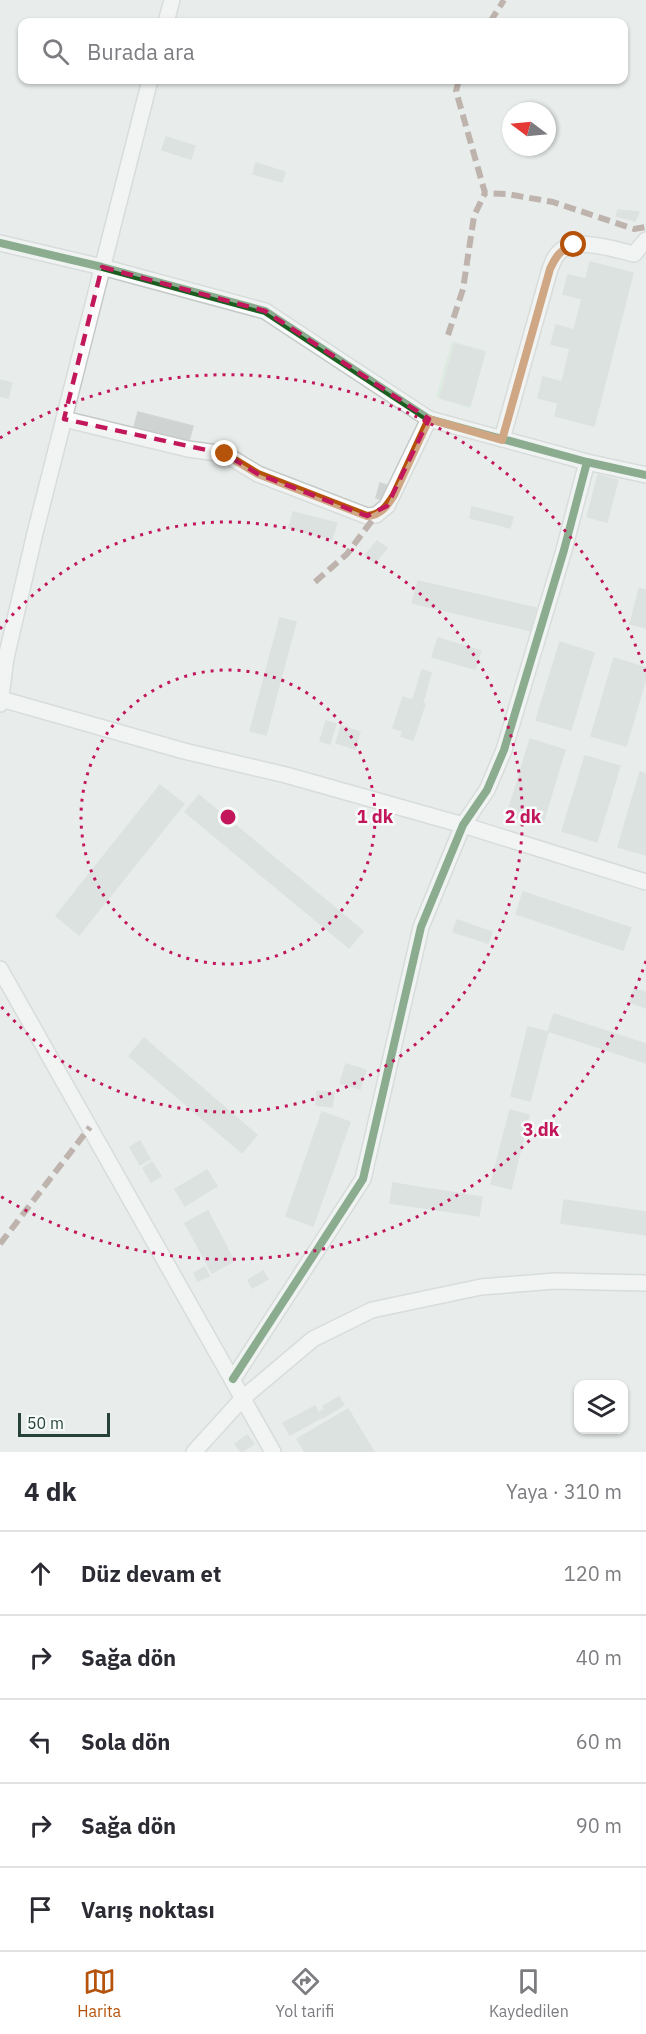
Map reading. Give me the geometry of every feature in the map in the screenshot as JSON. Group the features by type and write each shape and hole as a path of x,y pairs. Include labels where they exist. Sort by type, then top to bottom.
{"street":[{"path":"167,18 172,0"},
{"path":"149,84 9,647 1,702 286,776 463,825 646,882"},
{"path":"502,440 550,269 556,255 564,248 590,244 634,254 646,240"},
{"path":"0,243 102,267 265,311 429,419 587,462 646,475"},
{"path":"64,419 188,449 225,454 258,474 367,516 376,515 387,506 429,419"},
{"path":"232,1379 363,1179 421,927 463,825 487,790 504,750 564,550 587,462"},
{"path":"0,969 273,1452"},
{"path":"194,1452 243,1398 313,1339 372,1310 481,1287 555,1281 646,1283"}],"highlighted area":[{"path":"102,267 265,311 429,419 387,506 367,516 258,474 225,454 64,419"}],"green space":[{"path":"452,341 486,351 470,409 436,397"}],"building":[{"path":"166,137 195,146 191,159 162,150"},
{"path":"256,163 285,172 282,182 253,174"},
{"path":"618,210 639,212 635,221 616,216"},
{"path":"590,262 633,273 594,426 555,416 558,403 538,398 543,377 562,382 570,349 551,344 556,325 574,330 582,299 563,294 568,275 586,279"},
{"path":"455,344 485,352 470,406 440,398"},
{"path":"0,380 12,383 8,398 0,396"},
{"path":"138,412 193,426 189,441 134,427"},
{"path":"598,475 618,480 607,522 587,517"},
{"path":"380,483 390,486 386,501 376,498"},
{"path":"472,507 513,517 510,528 470,518"},
{"path":"293,512 337,523 332,539 289,528"},
{"path":"377,541 387,548 375,563 365,555"},
{"path":"418,581 536,608 531,631 412,603"},
{"path":"639,589 646,590 646,628 630,624"},
{"path":"280,618 296,622 266,735 250,731"},
{"path":"438,638 481,651 475,669 432,657"},
{"path":"560,642 594,653 571,730 536,720"},
{"path":"614,658 646,668 646,678 626,746 591,736"},
{"path":"422,670 431,673 423,702 413,699"},
{"path":"403,697 425,704 413,740 401,736 403,731 393,728"},
{"path":"326,721 336,724 330,744 320,741"},
{"path":"341,726 360,732 355,749 336,743"},
{"path":"530,739 565,750 542,826 507,815"},
{"path":"585,756 620,766 597,842 562,831"},
{"path":"640,772 646,774 646,855 618,847"},
{"path":"160,785 184,804 79,935 56,916"},
{"path":"199,795 363,931 349,948 185,812"},
{"path":"523,892 631,928 623,950 516,914"},
{"path":"457,920 492,932 488,943 453,932"},
{"path":"634,989 646,992 646,1008 630,1002"},
{"path":"554,1014 646,1044 646,1063 548,1031"},
{"path":"528,1027 548,1032 530,1101 511,1096"},
{"path":"144,1038 257,1135 242,1153 129,1056"},
{"path":"346,1064 366,1070 360,1089 340,1083"},
{"path":"317,1091 334,1093 332,1107 316,1105"},
{"path":"510,1110 529,1115 511,1189 491,1184"},
{"path":"322,1112 350,1122 313,1226 286,1216"},
{"path":"140,1141 150,1159 140,1165 130,1147"},
{"path":"152,1162 161,1176 151,1182 143,1168"},
{"path":"207,1170 217,1186 185,1206 175,1189"},
{"path":"393,1183 482,1197 479,1216 390,1203"},
{"path":"564,1200 646,1212 646,1235 561,1223"},
{"path":"208,1211 234,1261 212,1273 185,1223"},
{"path":"205,1267 209,1276 198,1281 194,1273"},
{"path":"263,1271 268,1279 252,1288 248,1280"},
{"path":"339,1397 344,1405 323,1418 320,1412 325,1409 323,1406"},
{"path":"315,1406 321,1418 290,1435 283,1423"},
{"path":"348,1409 374,1452 305,1452 297,1439"},
{"path":"247,1435 254,1444 241,1452 235,1444"}],"marked path":[{"path":"493,18 504,0"},
{"path":"458,84 456,91 485,193 507,194 553,202 634,229 646,227"},
{"path":"448,335 463,289 474,216 485,193"},
{"path":"315,582 347,554 376,515"},
{"path":"0,1244 90,1127"}],"cycle path":[{"path":"0,243 102,267 265,311 429,419 587,462 646,475"},
{"path":"233,1379 363,1179 421,927 463,825 487,790 504,750 564,550 587,462"}],"route":[{"path":"225,454 258,474 367,516 376,515 387,506 429,419 502,440 550,269 556,255 564,248 574,245"}]}
